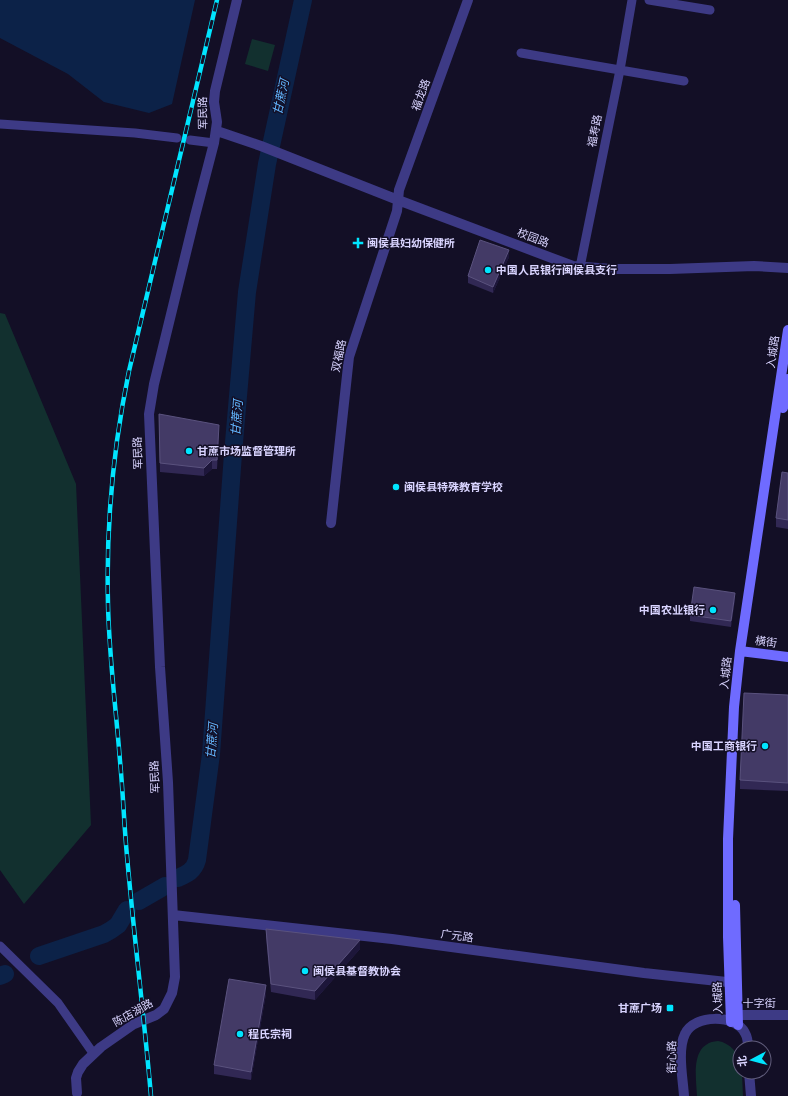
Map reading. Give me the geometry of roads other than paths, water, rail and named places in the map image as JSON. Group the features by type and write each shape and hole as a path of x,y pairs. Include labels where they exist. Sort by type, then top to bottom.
{"main road":[{"name":"入城路","path":"734,1019 733,983 736,792 739,707 743,651 788,330"},
{"name":"入城路","path":"743,651 788,379"},
{"name":"横街","path":"743,651 788,657"}],"street":[{"name":"军民路","path":"173,915 168,782 160,667 150,474 149,414 154,384 217,131 215,91 237,0"},
{"name":"福龙路","path":"398,200 399,190 468,0"},
{"name":"福寿路","path":"580,267 620,70 632,0"},
{"path":"649,0 710,10"},
{"path":"521,53 684,80"},
{"path":"0,124 135,133 177,138"},
{"name":"校园路","path":"217,131 282,154 567,264 580,267 651,269 754,266 788,268"},
{"path":"190,140 214,143"},
{"name":"双福路","path":"330,523 349,357 397,211 398,200"},
{"name":"广元路","path":"173,915 392,939 636,972 733,983"},
{"name":"陈店湖路","path":"78,1095 76,1082 78,1072 93,1053 134,1024 161,1012 167,1005 172,993 175,977 173,915"},
{"path":"0,946 58,1003 93,1053"},
{"name":"十字街","path":"734,1019 788,1015"},
{"path":"734,1019 746,1033 747,1040"},
{"name":"街心路","path":"684,1096 682,1048 686,1031 700,1021 734,1019"},
{"path":"750,1080 751,1096"}],"water":[{"path":"0,0 195,0 172,104 149,113 104,102 68,74 0,38"}],"waterway":[{"name":"甘蔗河","path":"178,878 192,869 197,860 211,754 233,454 247,292 267,164 303,0"},
{"name":"甘蔗河","path":"139,901 165,886"},
{"name":"甘蔗河","path":"39,956 104,934 118,925 127,910"},
{"name":"甘蔗河","path":"0,976 5,974"}],"railway":[{"path":"151,1096 127,856 110,643 108,546 112,487 123,400 217,0"}],"place":[{"name":"闽侯县妇幼保健所","path":"358,243"},
{"name":"中国人民银行闽侯县支行","path":"488,270"},
{"name":"甘蔗市场监督管理所","path":"189,451"},
{"name":"闽侯县特殊教育学校","path":"396,487"},
{"name":"中国农业银行","path":"713,610"},
{"name":"中国工商银行","path":"765,746"},
{"name":"闽侯县基督教协会","path":"305,971"},
{"name":"甘蔗广场","path":"670,1008"},
{"name":"程氏宗祠","path":"240,1034"}]}
